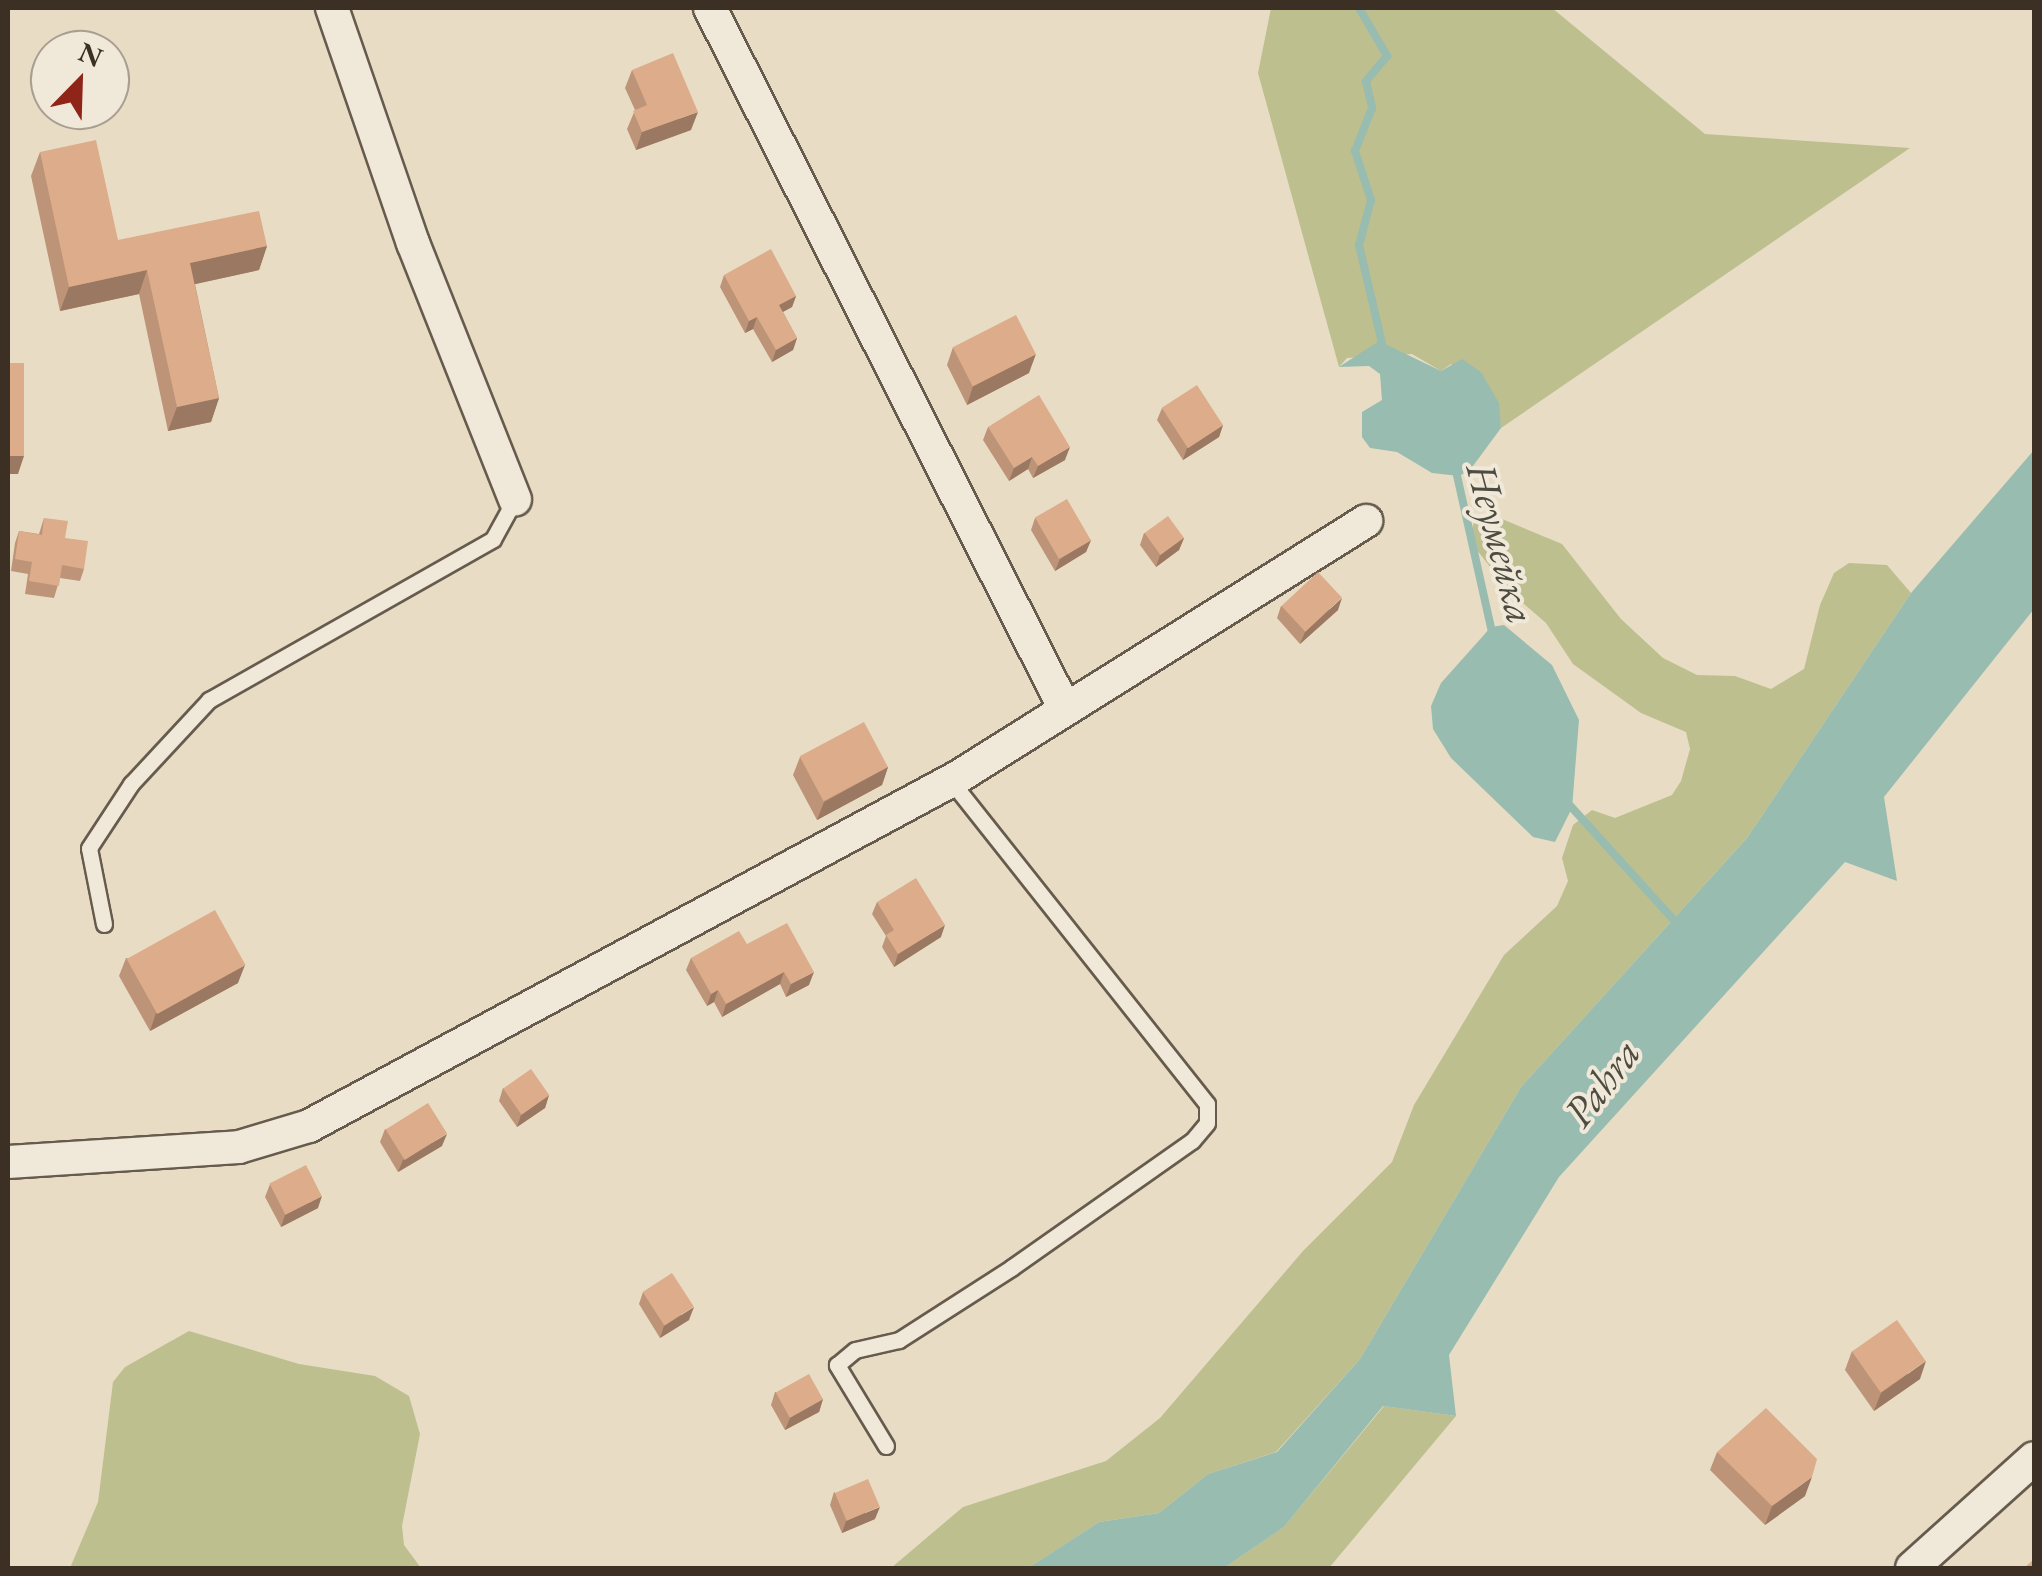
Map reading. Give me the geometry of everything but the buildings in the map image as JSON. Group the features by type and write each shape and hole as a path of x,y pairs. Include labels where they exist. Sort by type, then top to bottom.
{"street":[{"path":"332,8 413,243 515,499"},
{"path":"710,8 1065,709"},
{"path":"8,1162 239,1147 310,1126 952,781 1366,521"},
{"path":"1912,1568 2034,1458"}],"lane":[{"path":"104,924 89,848 131,784 209,700 493,539 515,499"},
{"path":"886,1446 836,1365 855,1350 899,1340 1011,1268 1192,1140 1207,1123 1207,1104 952,781"}],"green space":[{"path":"1271,8 1552,8 1705,134 1910,148 1501,428 1498,403 1451,364 1441,371 1412,354 1347,358 1339,367 1258,73"},
{"path":"1490,514 1562,544 1621,619 1663,658 1697,675 1735,676 1771,689 1804,669 1820,605 1834,573 1849,563 1887,565 1911,593 1747,838 1521,1087 1360,1359 1276,1452 1208,1474 1159,1513 1099,1522 1028,1568 891,1568 963,1507 1106,1461 1160,1418 1303,1251 1392,1162 1414,1105 1504,955 1557,906 1568,881 1562,858 1573,825 1592,810 1615,818 1672,795 1681,781 1690,749 1686,732 1641,713 1573,664 1546,623 1509,591 1469,540 1474,522"},
{"path":"189,1331 299,1364 375,1376 409,1396 420,1434 402,1526 404,1545 421,1568 70,1568 98,1502 113,1382 125,1367"},
{"path":"1384,1406 1456,1416 1329,1568 1224,1568 1284,1527"}],"water":[{"path":"1379,341 1441,371 1462,359 1481,372 1499,403 1501,428 1470,470 1459,476 1432,473 1397,452 1370,448 1362,437 1362,412 1382,400 1380,374 1369,366 1339,367"},
{"name":"Pahra","path":"2034,450 2034,609 1884,797 1897,881 1845,862 1559,1177 1449,1355 1456,1416 1383,1406 1284,1527 1224,1568 1028,1568 1099,1522 1159,1513 1208,1474 1277,1452 1360,1359 1521,1087 1747,838 1911,593"},
{"path":"1504,625 1552,665 1579,720 1572,808 1555,842 1533,837 1451,758 1433,729 1431,706 1441,683 1491,627"}],"waterway":[{"name":"Неумейка","path":"1359,8 1387,56 1366,81 1372,108 1355,151 1371,200 1359,245 1383,347"},
{"name":"Неумейка","path":"1456,471 1492,632"},
{"name":"Неумейка","path":"1565,800 1680,927"}]}
